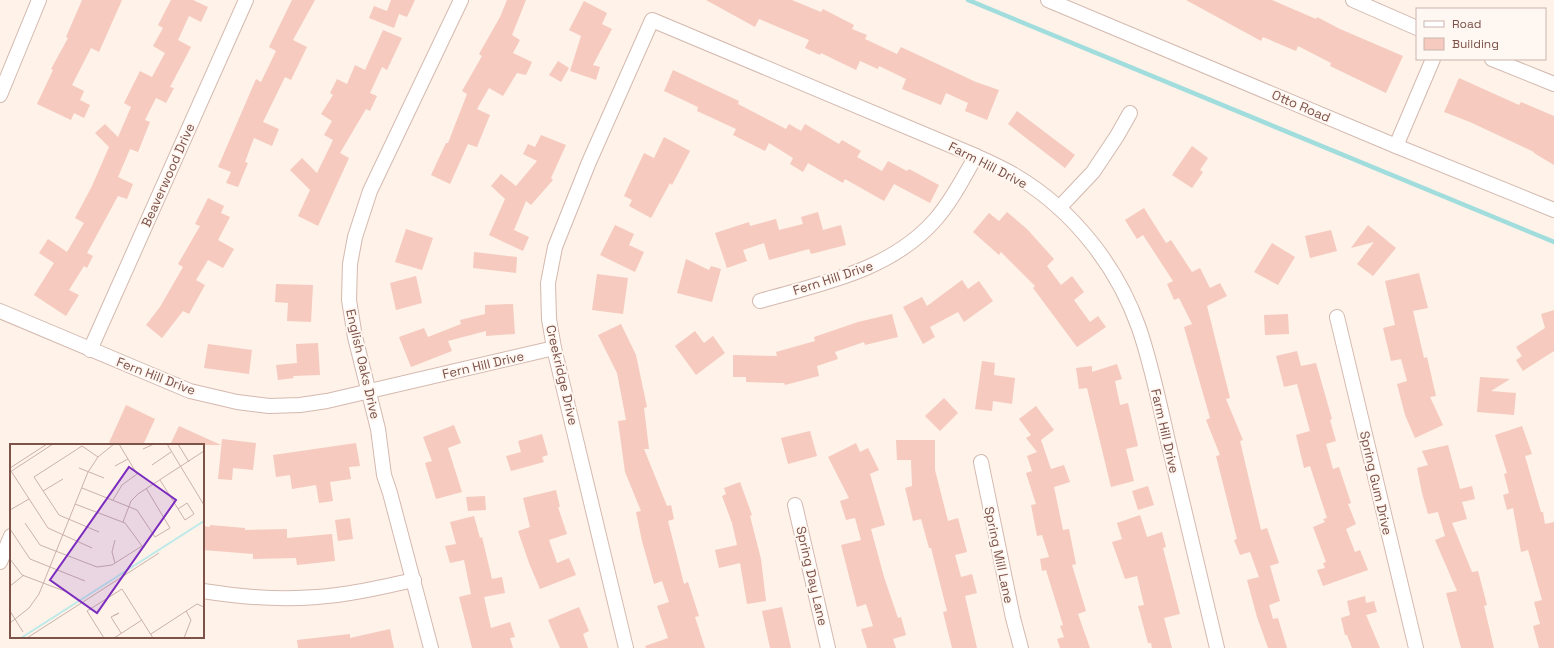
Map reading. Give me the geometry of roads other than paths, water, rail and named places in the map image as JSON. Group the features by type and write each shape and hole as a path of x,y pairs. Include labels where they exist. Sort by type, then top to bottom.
{"street":[{"path":"0,95 39,0"},
{"name":"Beaverwood Drive","path":"90,350 246,0"},
{"name":"English Oaks Drive","path":"431,648 414,580 384,475 378,429 355,337 348,300 350,264 355,237 370,191 461,0"},
{"name":"Otto Road","path":"1048,0 1396,146 1554,210"},
{"path":"1353,0 1416,28"},
{"name":"Farm Hill Drive","path":"652,20 976,156 1016,176 1059,208 1081,230 1112,271 1126,297 1139,329 1161,407 1217,648"},
{"name":"Creekridge Drive","path":"626,648 554,348 549,319 548,283 555,247 589,162 652,20"},
{"path":"1396,146 1433,60"},
{"path":"1494,60 1554,84"},
{"path":"1059,208 1094,172 1108,148 1118,136 1130,113"},
{"name":"Fern Hill Drive","path":"760,301 868,269 891,257 914,241 935,220 952,197 976,156"},
{"name":"Fern Hill Drive","path":"0,311 190,391 237,402 269,406 300,405 368,392 554,348"},
{"name":"Spring Gum Drive","path":"1337,318 1416,648"},
{"name":"Spring Mill Lane","path":"981,462 1011,610 1021,648"},
{"name":"Spring Day Lane","path":"795,505 828,648"},
{"path":"0,562 10,538"},
{"path":"204,590 259,597 316,597 354,593 414,580"}],"waterway":[{"path":"968,0 1554,242"}]}
